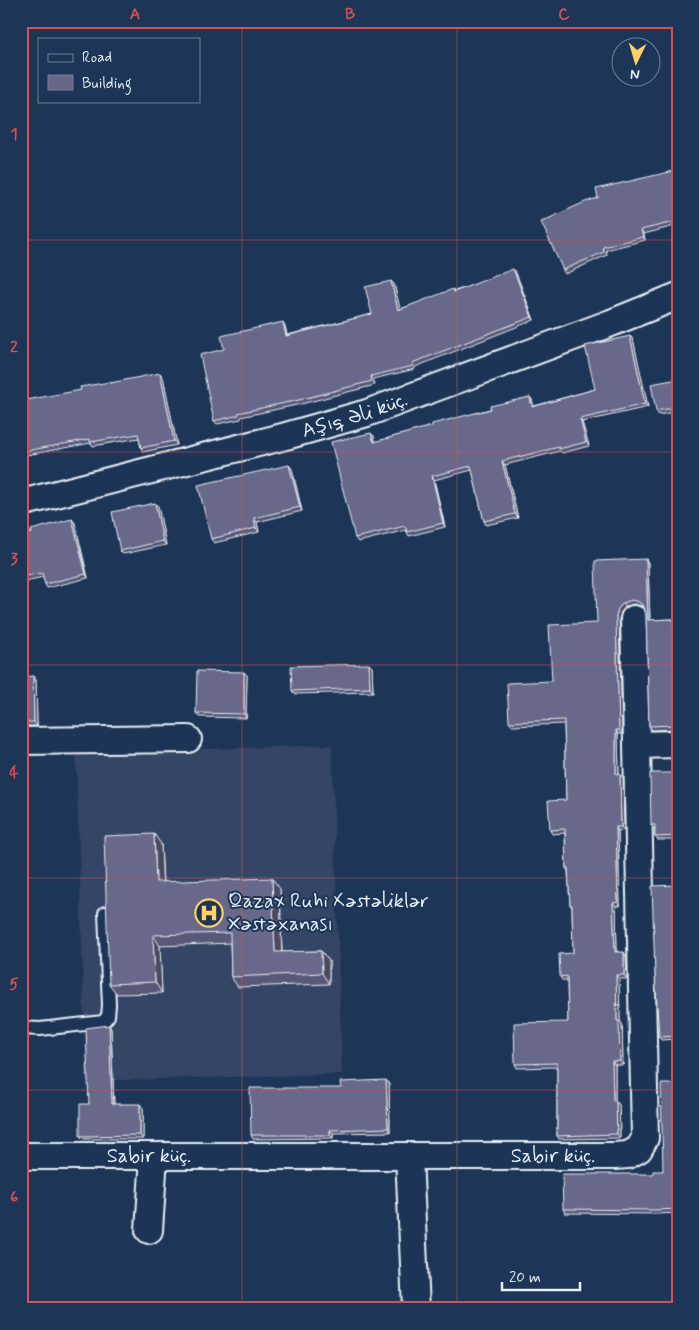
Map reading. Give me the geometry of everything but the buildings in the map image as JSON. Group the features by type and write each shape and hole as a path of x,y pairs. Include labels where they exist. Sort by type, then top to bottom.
{"street":[{"name":"Aşıq Əli küç.","path":"21,503 286,436 368,413 678,296"},
{"path":"634,619 637,745 678,744"},
{"path":"21,741 188,739"},
{"name":"Sabir küç.","path":"21,1156 614,1156 628,1155 640,1149 645,1138 637,745"},
{"path":"409,1156 416,1309"},
{"path":"149,1230 154,1157"}],"lane":[{"path":"21,1028 40,1029 103,1022 108,1016 105,913"}],"shaded area":[{"name":"Qazax Ruhi Xəstəliklər Xəstəxanası","path":"332,745 342,1074 86,1081 76,753"}],"place":[{"name":"Qazax Ruhi Xəstəliklər Xəstəxanası","path":"209,913"}]}
